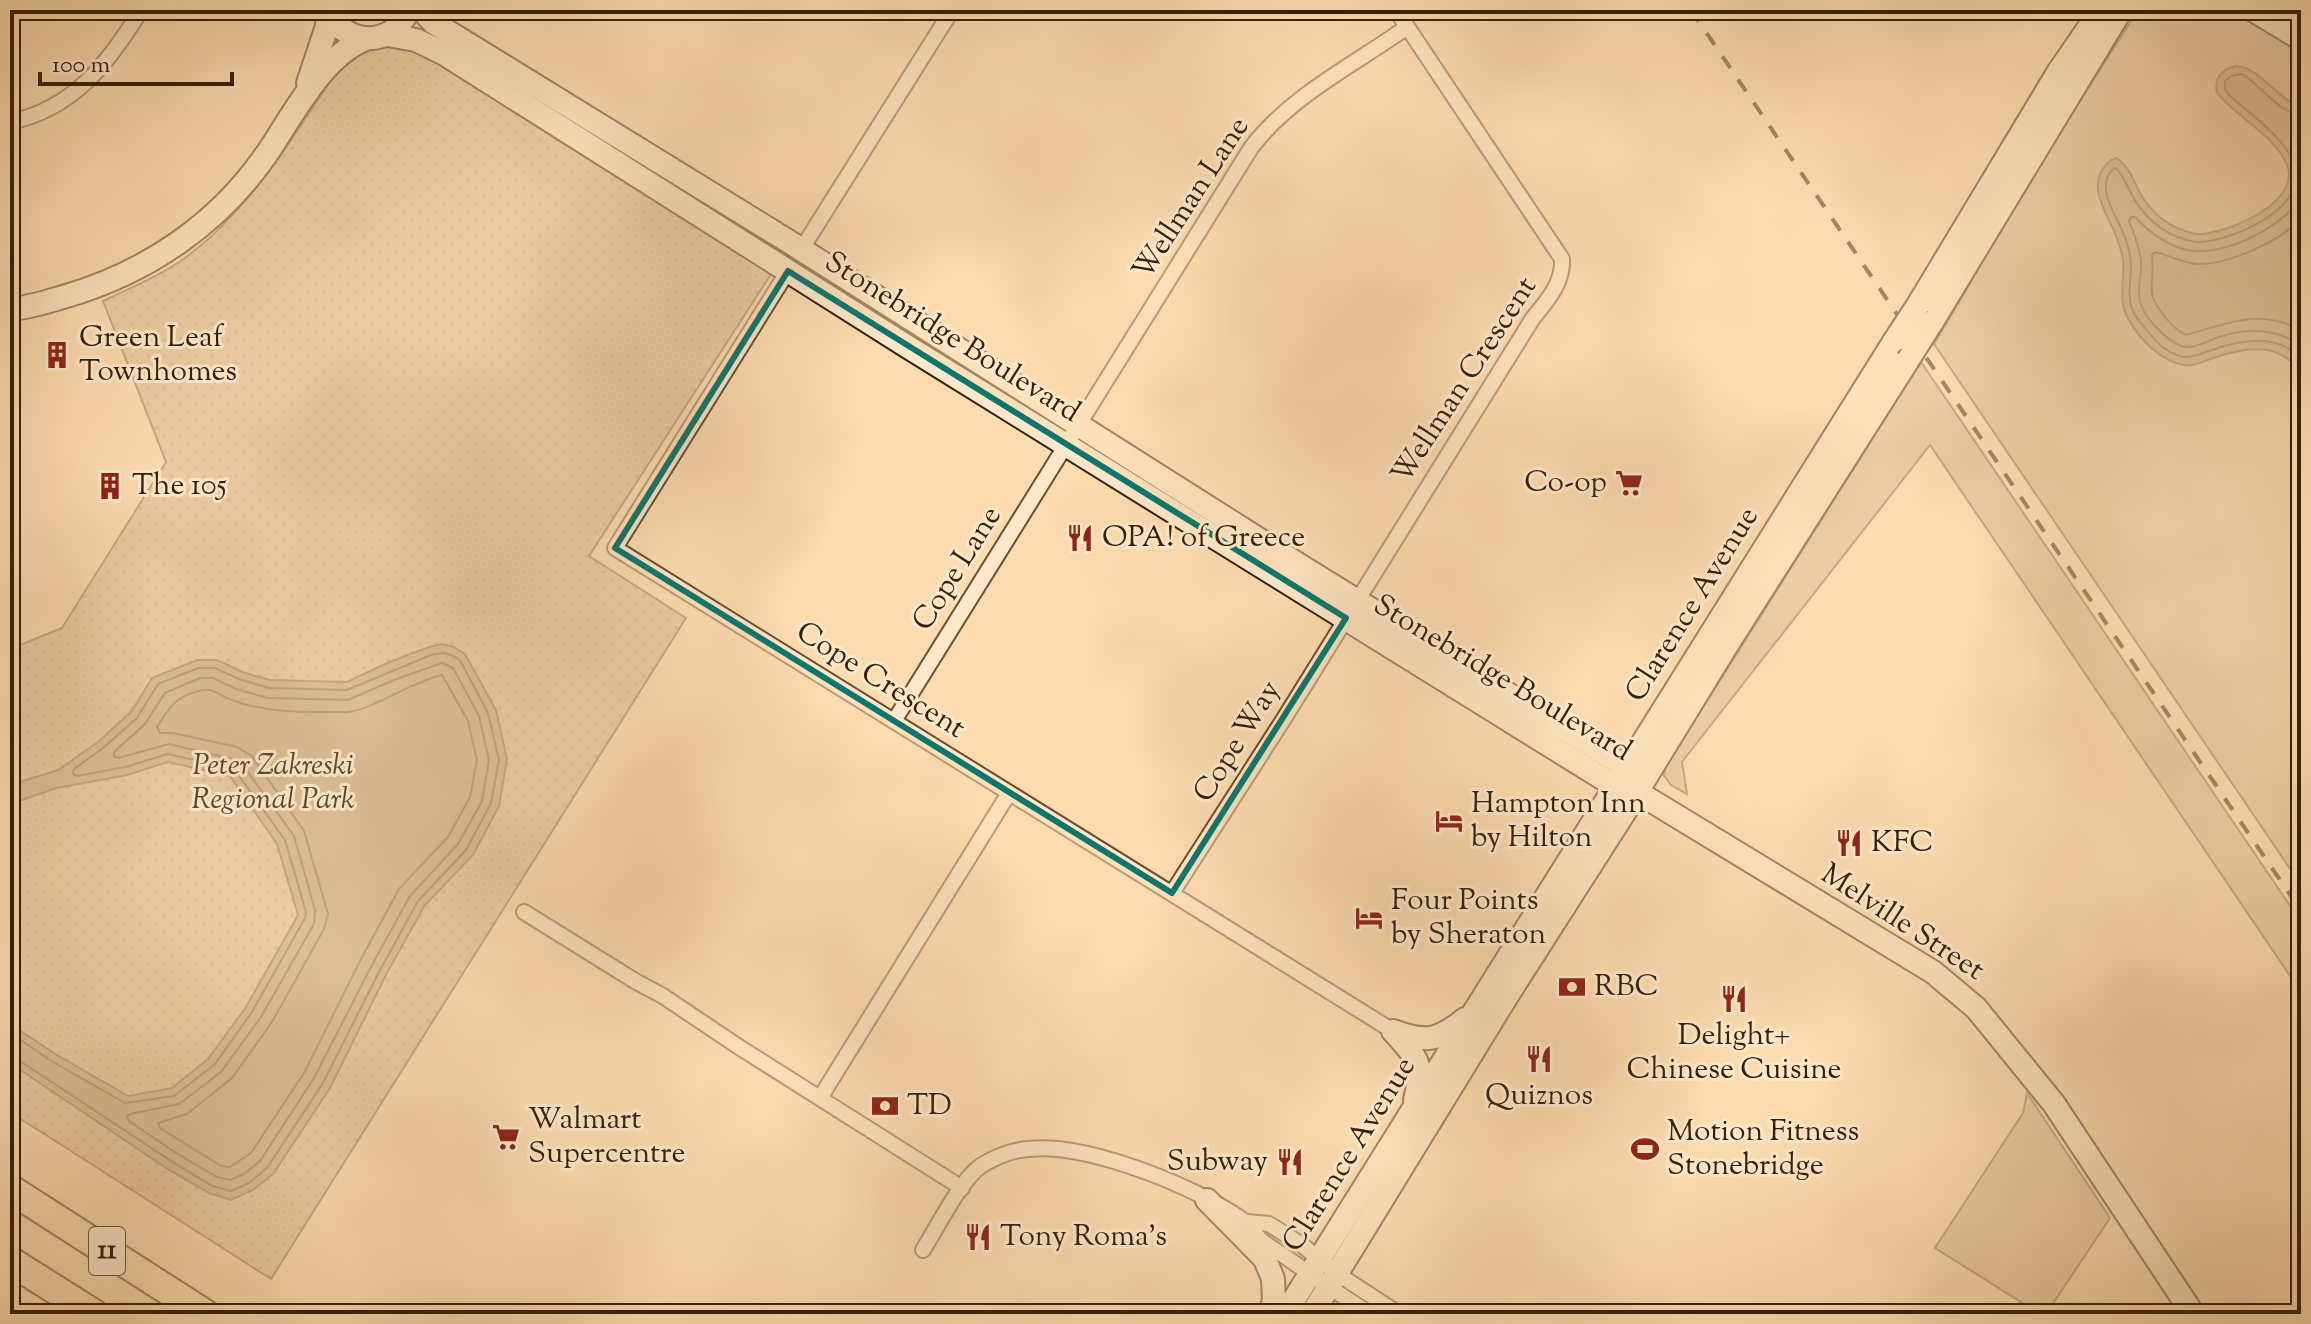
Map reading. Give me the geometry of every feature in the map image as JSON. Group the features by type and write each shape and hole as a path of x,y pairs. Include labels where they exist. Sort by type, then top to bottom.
{"highway":[{"name":"11","path":"10,1189 205,1314"},
{"name":"11","path":"10,1261 94,1314"}],"main road":[{"path":"10,309 82,291 124,275 193,234 242,187 302,99 338,56 358,42 400,25 408,10"},
{"name":"Stonebridge Boulevard","path":"422,10 434,23 801,250 1072,434 1620,777 1637,792"},
{"name":"Clarence Avenue","path":"1285,1314 1323,1274 1507,996 1908,360 1925,314 2059,71 2101,10"},
{"name":"Clarence Avenue","path":"1312,1314 1323,1274 1413,1111 1620,777 1895,340 1925,314 2121,10"},
{"path":"2253,10 2301,39"},
{"path":"302,99 325,33 328,11"},
{"name":"Stonebridge Boulevard","path":"328,11 341,30 353,36 416,40 443,53 788,271 1072,434"},
{"name":"Melville Street","path":"1637,792 1933,972 1976,1008 2054,1104 2193,1314"},
{"path":"1393,1031 1416,1040 1430,1038 1447,1033 1476,1010"},
{"path":"1393,1031 1416,1057 1419,1068 1420,1082 1413,1111"},
{"path":"1207,1200 1265,1259 1273,1279 1271,1314"}],"street":[{"path":"10,122 60,103 78,90 107,62 141,10"},
{"path":"801,250 952,10"},
{"name":"Wellman Crescent","path":"1351,610 1533,318 1559,282 1562,270 1562,259 1396,10"},
{"name":"Wellman Lane","path":"1072,434 1262,133 1286,110 1407,27"},
{"name":"Cope Crescent","path":"788,271 615,548 1393,1031"},
{"name":"Cope Lane","path":"894,721 1072,434"},
{"name":"Cope Way","path":"1172,893 1351,610"},
{"path":"820,1098 1009,793"},
{"path":"524,912 663,996 962,1188"},
{"path":"923,1250 977,1169 1027,1149 1059,1149 1093,1155 1138,1169 1173,1182 1246,1222 1269,1224 1302,1245 1323,1274 1371,1314"},
{"path":"1323,1274 1399,1314"}],"highlighted area":[{"path":"788,271 1346,618 1172,893 615,548"}],"green space":[{"path":"2138,10 2301,10 2301,885 1934,344 1971,282 1968,277"},
{"name":"Peter Zakreski Regional Park","path":"403,40 773,271 589,556 686,618 271,1279 10,1112 10,649 62,628 166,462 103,301 185,258 233,215 292,139 346,58 360,47"},
{"path":"1921,362 2301,922 2301,992 1930,445 1682,762 1687,794 1671,785 1664,775 1666,766"},
{"path":"2027,1093 2110,1218 2046,1314 2040,1314 1935,1248 2023,1113"}],"water":[{"path":"2236,66 2252,71 2301,108 2301,373 2283,356 2261,349 2238,351 2188,365 2176,363 2152,348 2125,313 2122,253 2099,194 2099,177 2103,168 2117,158 2155,213 2189,233 2225,229 2271,205 2282,194 2288,181 2288,168 2267,137 2217,93 2220,75"},
{"path":"442,644 465,654 496,710 507,759 499,806 473,855 425,905 330,1088 273,1174 253,1190 231,1200 209,1193 166,1168 10,1063 10,1024 128,1096 172,1088 208,1059 246,1007 298,915 277,844 230,776 168,762 127,775 57,788 10,804 10,785 58,770 98,742 131,712 152,678 197,660 217,660 242,672 270,680 347,682 387,663"}],"railway":[{"path":"1691,10 2301,911"}],"place":[{"name":"Green Leaf Townhomes","path":"57,355"},
{"name":"Co-op","path":"1629,483"},
{"name":"The 105","path":"110,486"},
{"name":"OPA! of Greece","path":"1080,538"},
{"name":"Hampton Inn by Hilton","path":"1449,821"},
{"name":"KFC","path":"1849,843"},
{"name":"Four Points by Sheraton","path":"1369,918"},
{"name":"RBC","path":"1572,987"},
{"name":"Delight+ Chinese Cuisine","path":"1734,999"},
{"name":"Quiznos","path":"1539,1059"},
{"name":"TD","path":"885,1106"},
{"name":"Walmart Supercentre","path":"506,1137"},
{"name":"Motion Fitness Stonebridge","path":"1645,1149"},
{"name":"Subway","path":"1290,1162"},
{"name":"Tony Roma's","path":"978,1237"}]}
